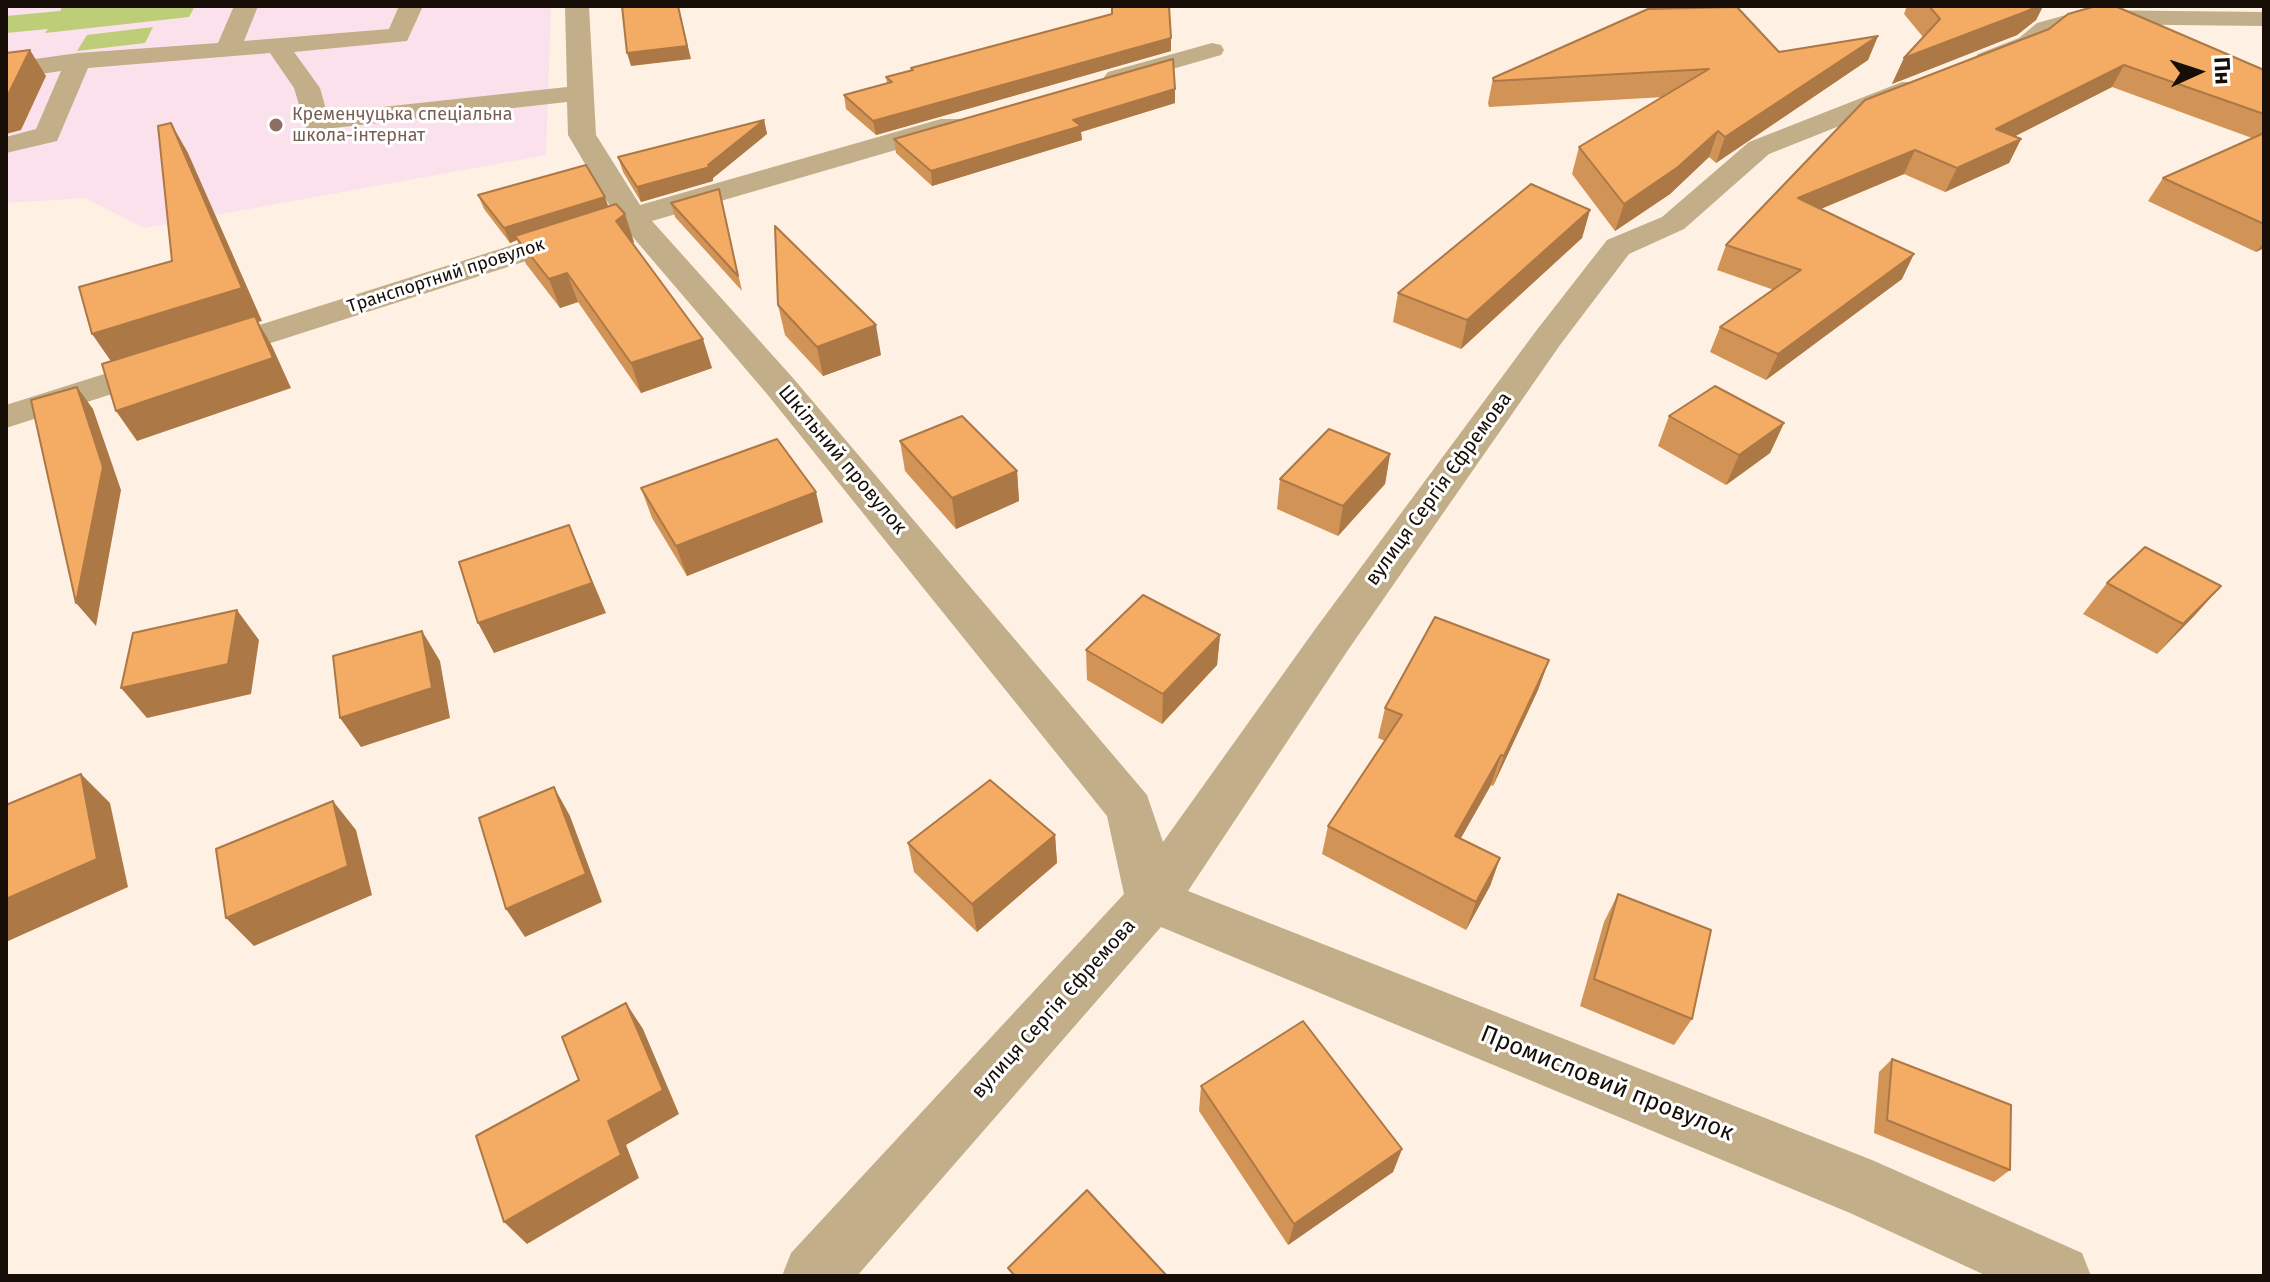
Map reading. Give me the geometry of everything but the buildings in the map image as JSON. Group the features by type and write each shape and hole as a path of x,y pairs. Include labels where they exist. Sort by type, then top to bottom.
{"street":[{"path":"228,49 246,6"},
{"path":"6,71 78,61 398,36 411,6"},
{"name":"Шкільний провулок","path":"577,6 582,135 632,217 790,398 1130,809 1152,900"},
{"path":"2029,10 2084,17"},
{"name":"вулиця Сергія Єфремова","path":"814,1276 1152,900 1332,639 1548,338 1618,247 1673,223 1759,148 2028,43 2046,28 2084,17 2264,19"},
{"path":"277,45 307,88 316,122 582,93"},
{"path":"1090,85 1212,50"},
{"path":"6,145 47,135 78,61"},
{"name":"Транспортний провулок","path":"6,417 632,217 983,116"},
{"name":"Промисловий провулок","path":"1152,900 1872,1191 2059,1276"}],"shaded area":[{"name":"Кременчуцька спеціальна школа-інтернат","path":"6,6 551,6 546,155 144,228 85,198 6,203"}],"green space":[{"path":"63,6 195,6 189,17 45,33 48,29 6,33 6,16 60,11"},
{"path":"153,27 145,43 77,51 87,35"}],"place":[{"name":"Кременчуцька спеціальна школа-інтернат","path":"276,125"}]}
